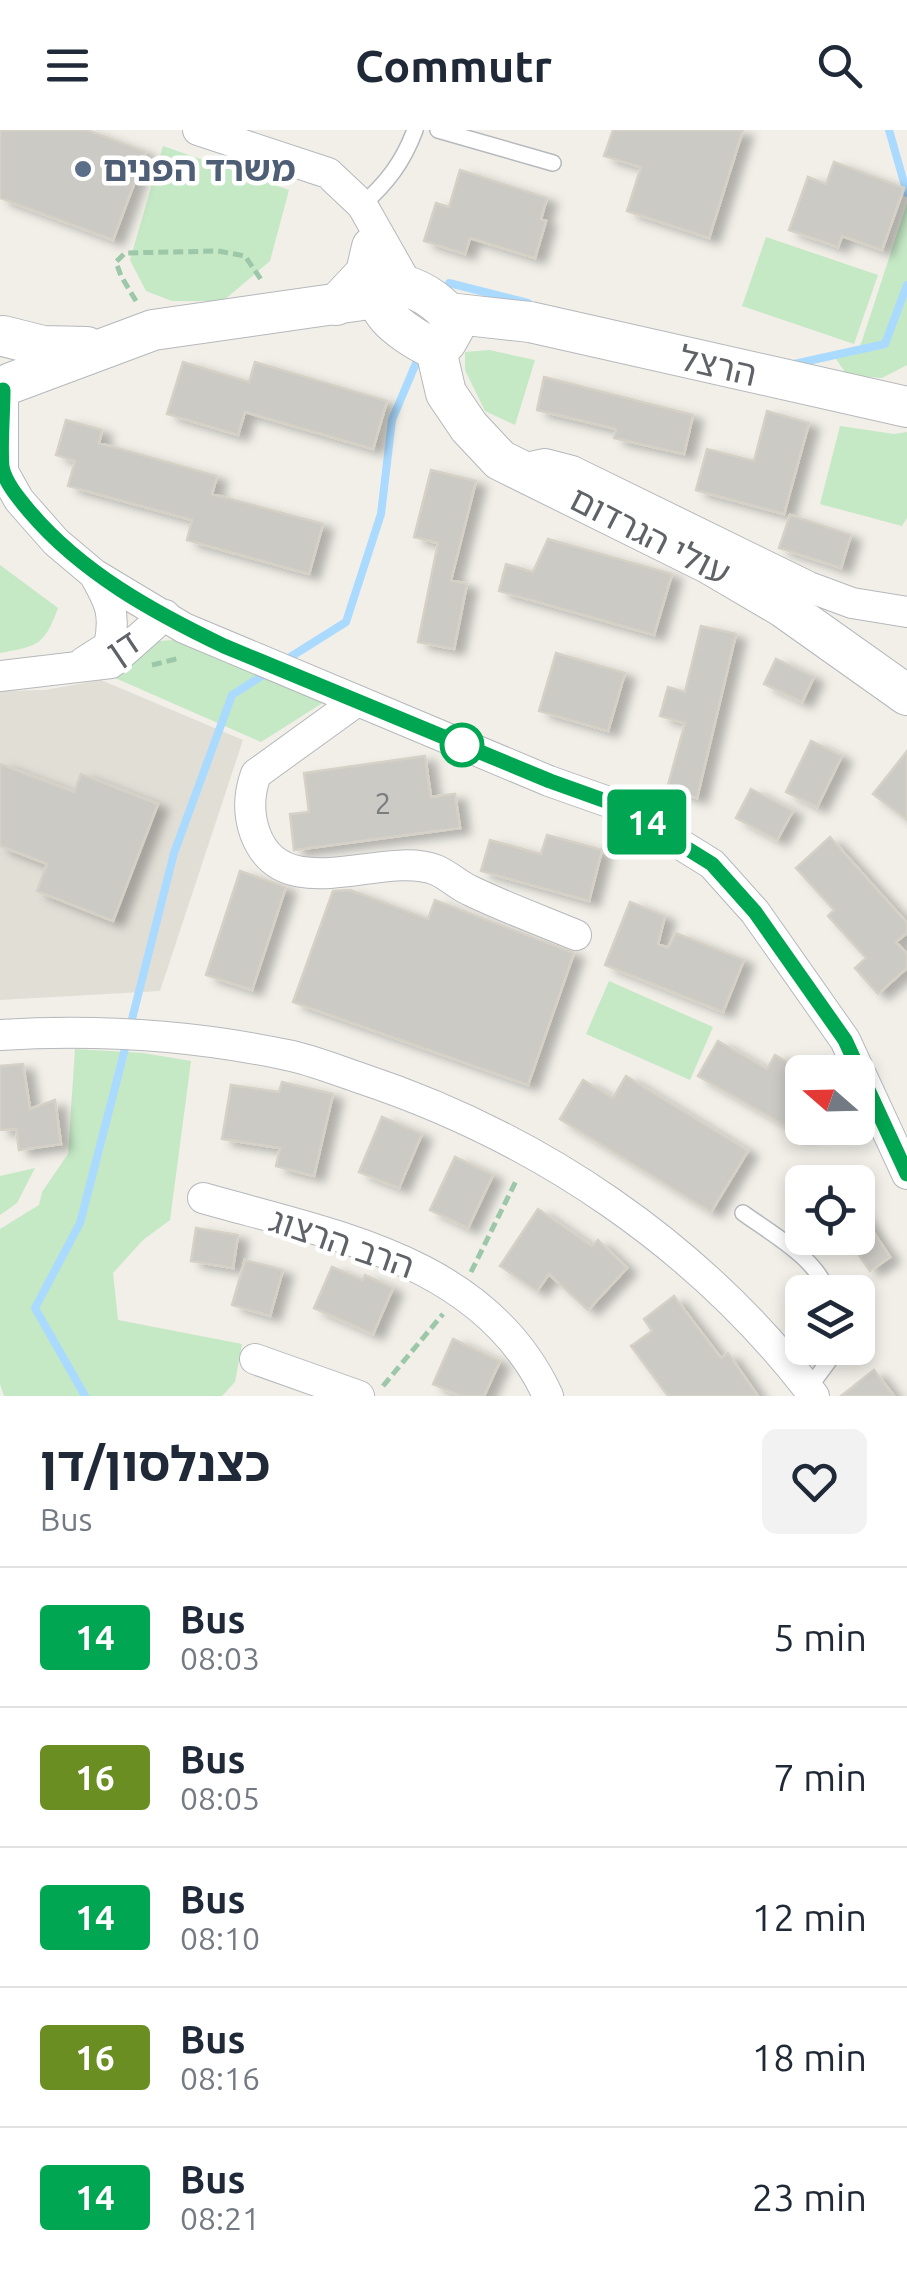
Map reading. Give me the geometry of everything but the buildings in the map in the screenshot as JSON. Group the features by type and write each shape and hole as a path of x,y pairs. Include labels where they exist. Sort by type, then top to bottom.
{"street":[{"path":"198,130 315,166 338,182 362,206 391,298"},
{"path":"338,182 372,247 391,298 423,344 445,330"},
{"path":"336,305 366,273 372,247"},
{"path":"5,388 102,347 264,301 391,298"},
{"path":"264,301 336,305 391,298"},
{"name":"הרצל","path":"445,330 530,322 907,408"},
{"name":"עולי הגרדום","path":"445,330 446,393 468,427 500,460 708,563 798,617 907,695"},
{"path":"2,335 43,346 102,347"},
{"path":"2,335 10,343 17,362 5,388 1,468 19,500 56,542 94,574 224,646 617,805 712,864 766,926 845,1040 907,1174"},
{"path":"862,400 907,382"},
{"path":"519,469 546,464 572,470 809,587 852,603 907,612"},
{"name":"דן","path":"76,667 109,646 114,623 109,600 94,574"},
{"name":"דן","path":"0,676 112,663 165,616"},
{"path":"356,701 256,774 249,793 253,828 261,848 281,867 318,874 398,867 434,869 466,888 576,935"},
{"path":"0,1035 91,1031 219,1043 292,1056 400,1092 531,1150 594,1190 709,1283 760,1333 811,1392"},
{"name":"הרב הרצוג","path":"203,1198 377,1248 462,1292 514,1338 548,1396"},
{"path":"255,1358 359,1396"}],"lane":[{"path":"362,206 398,167 415,130"},
{"path":"438,130 554,163"},
{"path":"742,1213 794,1250 819,1275"},
{"path":"811,1392 827,1365"}],"path":[{"path":"136,301 116,262 125,253 218,251 245,256 264,301"},
{"path":"112,663 130,671 224,646"}],"shaded area":[{"path":"101,680 243,740 160,991 0,1000 0,691 45,690"}],"green space":[{"path":"163,146 289,190 270,261 223,301 172,301 146,291 130,260"},
{"path":"907,203 907,365 882,378 847,375 834,356 855,355 862,341"},
{"path":"766,237 878,275 854,344 742,306"},
{"path":"489,350 535,360 515,425 485,411 465,370 465,352"},
{"path":"840,426 894,434 907,432 907,518 902,526 820,504"},
{"path":"0,565 58,608 38,642 0,653"},
{"path":"174,640 324,702 261,742 106,674 145,642"},
{"path":"609,981 713,1027 690,1080 586,1034"},
{"path":"75,1049 143,1053 191,1061 170,1220 143,1240 113,1273 118,1320 242,1344 235,1382 222,1396 4,1396 0,1384 0,1229 39,1205 42,1192 68,1154"},
{"path":"35,1168 17,1203 0,1215 0,1176"}],"waterway":[{"path":"889,130 907,193"},
{"path":"445,292 449,283 528,303"},
{"path":"794,364 885,344 907,285"},
{"path":"284,661 346,622 381,514 392,420 419,356"},
{"path":"130,1027 174,853 232,695 268,672"},
{"path":"85,1396 35,1308 80,1223 127,1041"}],"bus line":[{"name":"14","path":"3,390 2,470 19,500 56,542 94,574 184,628 224,646 617,805 712,864 755,912 845,1040 907,1174"}],"place":[{"name":"משרד הפנים","path":"83,169"}]}
